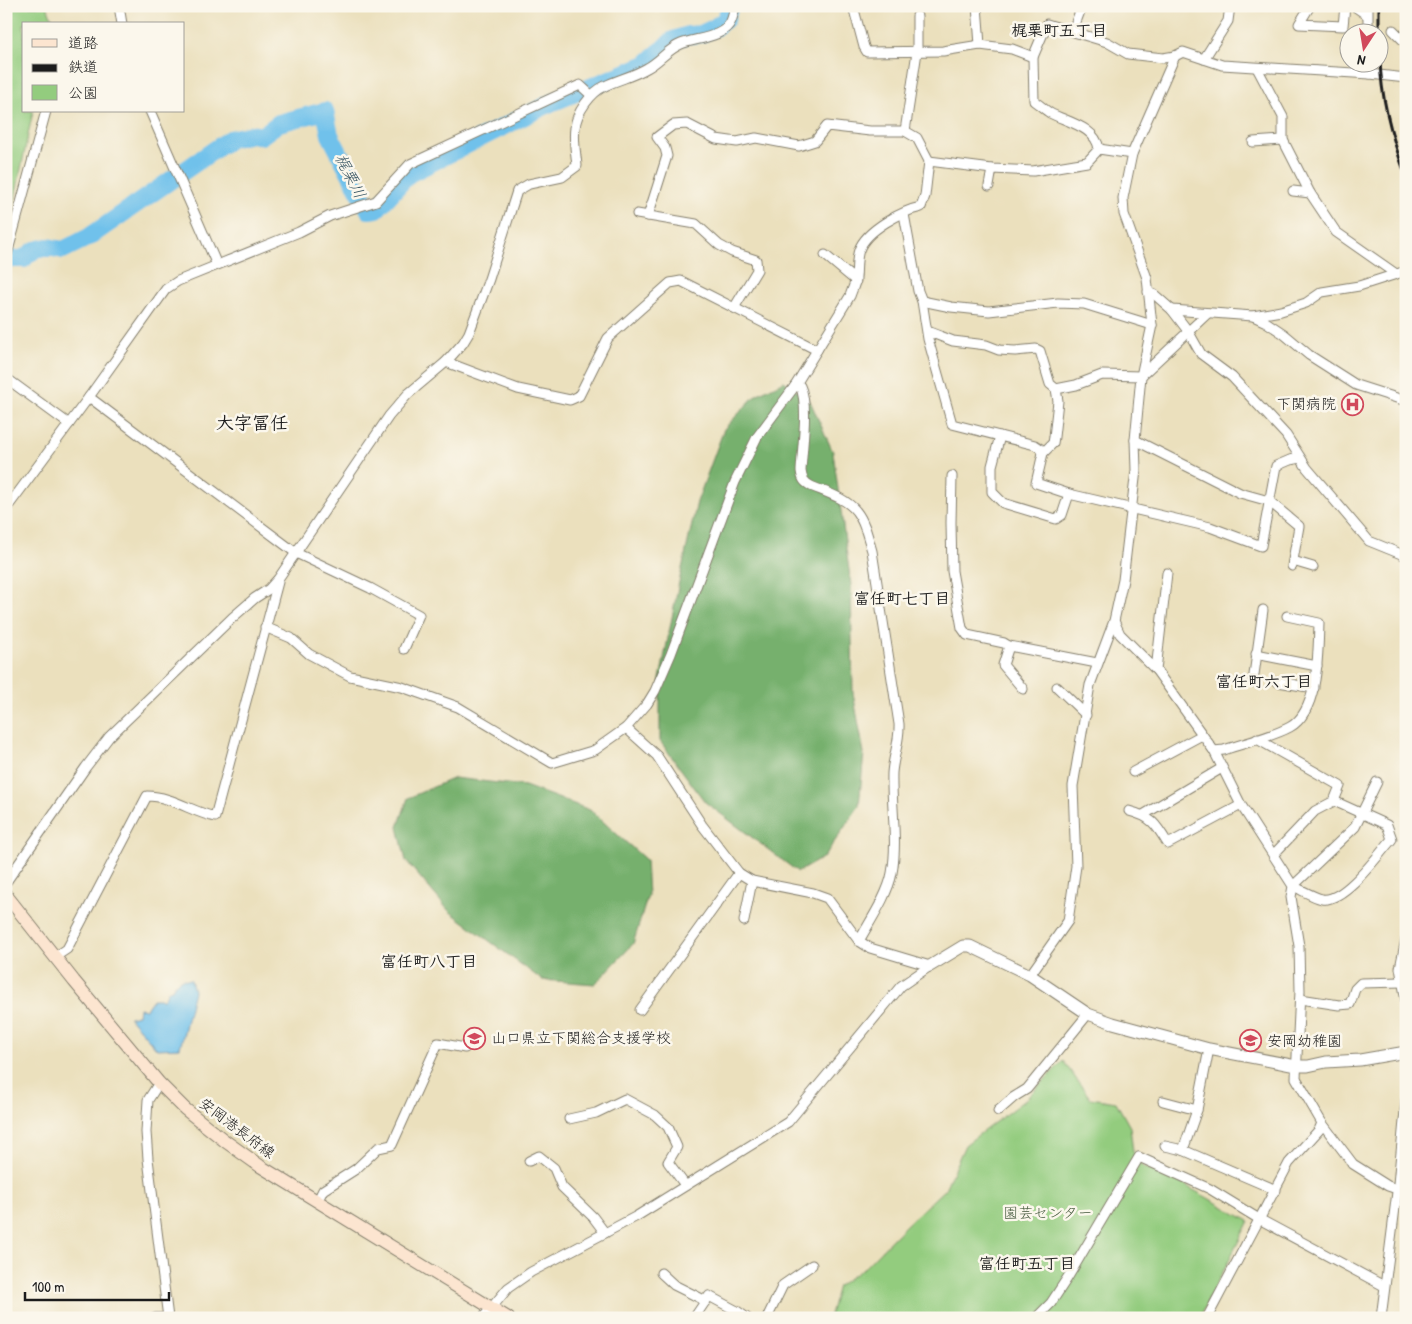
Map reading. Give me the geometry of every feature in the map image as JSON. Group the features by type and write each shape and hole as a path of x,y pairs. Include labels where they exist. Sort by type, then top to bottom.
{"main road":[{"name":"安岡港長府線","path":"6,895 121,1038 159,1083 185,1109 260,1166 487,1313 508,1318"}],"street":[{"path":"119,6 122,22"},
{"path":"6,882 109,737 232,618 255,598 268,590 278,579 389,416 408,394 446,362 463,343 469,333 489,280 517,191 529,184 562,177 577,166 575,126 584,104 591,95 603,86 648,68 674,47 682,43 708,38 726,28 731,22 735,6"},
{"path":"853,6 864,48 867,52 943,51 980,46 1012,49 1033,57"},
{"path":"977,6 980,46"},
{"path":"1073,30 1082,6"},
{"path":"1204,59 1228,21 1230,6"},
{"path":"1310,6 1299,24 1343,26 1345,6"},
{"path":"1354,6 1368,11"},
{"path":"904,131 917,52 917,16"},
{"path":"1099,149 1098,142 1082,127 1048,112 1034,101 1033,57 1047,24 1073,30 1107,42 1128,54 1163,58 1175,56 1183,52 1222,65 1406,78"},
{"path":"1393,30 1406,43"},
{"path":"1030,975 1068,921 1076,866 1073,786 1090,685 1114,621 1123,580 1136,470 1135,440 1141,376 1152,325 1147,278 1124,214 1123,198 1132,154 1175,56"},
{"path":"1257,68 1283,117 1283,140 1310,193 1336,232 1396,274"},
{"path":"6,509 166,289 178,281 299,232 330,216 376,201 410,164 571,90 580,86 591,95"},
{"path":"6,258 46,112"},
{"path":"150,112 217,265"},
{"path":"265,627 291,638 309,654 350,676 402,687 458,707 552,763 595,750 626,728 647,704 655,691 671,654 735,482 757,437 795,386 850,296 856,281 859,250 878,227 910,209 921,206 925,196 929,161 917,138 904,131 870,131 827,126 816,140 799,146 756,138 737,142 716,139 687,124 674,125 657,137 667,156 648,216"},
{"path":"1253,142 1283,140"},
{"path":"1099,149 1132,154"},
{"path":"929,161 992,169 1032,171 1087,162 1099,149"},
{"path":"989,186 992,169"},
{"path":"1293,192 1310,193"},
{"path":"637,214 696,224 719,245 756,260 757,270 734,308"},
{"path":"904,214 918,291 928,331 928,340 952,424 1035,445 1042,453"},
{"path":"825,255 856,281"},
{"path":"1172,310 1253,316 1281,311 1306,303 1322,292 1359,286 1406,271"},
{"path":"446,362 518,389 570,400 579,396 608,338 670,283 681,281 817,350"},
{"path":"1148,292 1155,295 1172,310 1188,331 1201,354 1232,377 1286,435 1307,468 1370,541 1406,556"},
{"path":"922,301 951,307 989,311 1058,303 1084,304 1152,325"},
{"path":"1056,389 1076,385 1102,375 1141,376 1208,313"},
{"path":"1253,316 1284,334 1309,355 1356,385 1406,401"},
{"path":"928,331 953,341 986,345 999,350 1036,349 1040,351 1050,384 1056,389 1058,401 1054,437 1052,443 1042,453 1036,483 1069,494 1210,527 1261,546 1276,466 1300,458"},
{"path":"6,378 69,424"},
{"path":"795,386 800,386 803,392 804,404 802,478 805,482 843,500 856,511 867,534 872,551 899,724 900,736 892,771 894,837 892,874 878,907 859,941"},
{"path":"89,397 296,554 370,588 419,615 404,649"},
{"path":"1000,436 992,466 992,492 1003,503 1056,519 1062,515 1069,494"},
{"path":"1135,440 1240,493 1269,500 1299,526 1292,563 1314,567"},
{"path":"952,476 952,571 962,628 967,635 1004,643 1009,646 1097,663"},
{"path":"1156,670 1167,573"},
{"path":"56,957 67,949 147,796 158,796 215,817 278,579"},
{"path":"1253,682 1262,610"},
{"path":"1214,751 1257,739 1290,727 1301,718 1314,688 1319,623 1287,616"},
{"path":"1114,621 1120,634 1156,670 1214,751 1242,805 1293,886 1324,899 1336,897 1349,887 1392,839 1387,825 1334,801"},
{"path":"1009,646 1004,665 1023,689"},
{"path":"1256,654 1317,666"},
{"path":"1278,682 1314,688"},
{"path":"1057,687 1086,714"},
{"path":"626,728 657,756 702,824 739,872 752,881 813,893 827,898 859,941 870,948 930,966"},
{"path":"1133,772 1202,735"},
{"path":"1257,739 1340,786 1334,801 1316,812 1274,854"},
{"path":"1143,815 1222,768"},
{"path":"1377,782 1356,827 1293,886 1291,897 1299,946 1300,999 1296,1078 1322,1123 1353,1164 1388,1186 1400,1186"},
{"path":"1129,811 1150,818 1168,844 1242,805"},
{"path":"640,1010 739,872"},
{"path":"744,921 752,881"},
{"path":"1406,939 1400,968 1406,1002"},
{"path":"487,1313 508,1288 531,1272 637,1216 788,1122 901,986 963,946 970,946 1030,975 1088,1014 1136,1030 1209,1049 1296,1066 1360,1060 1406,1052"},
{"path":"1300,999 1350,1004 1355,989 1362,984 1402,982"},
{"path":"998,1111 1027,1089 1088,1014"},
{"path":"317,1202 323,1190 356,1169 378,1148 392,1145 438,1043 465,1048"},
{"path":"1183,1150 1198,1110 1209,1049"},
{"path":"155,1318 168,1318 146,1132 148,1100 159,1083"},
{"path":"569,1120 596,1113 625,1099 655,1115 668,1127 677,1147 668,1162 685,1185"},
{"path":"1381,1318 1384,1286 1400,1186 1406,1100"},
{"path":"1162,1101 1198,1110"},
{"path":"1207,1318 1289,1163 1319,1130 1322,1123"},
{"path":"1165,1146 1183,1150 1276,1190"},
{"path":"528,1162 539,1156 554,1168 562,1188 605,1233"},
{"path":"1036,1318 1051,1303 1068,1277 1139,1157 1210,1189 1259,1219 1384,1286"},
{"path":"767,1318 782,1285 812,1265"},
{"path":"661,1273 674,1285 706,1301"},
{"path":"694,1318 709,1296 737,1310 747,1318"}],"green space":[{"path":"6,6 47,6 53,22 22,22 22,112 33,112 6,241"},
{"path":"784,381 810,401 833,452 851,585 853,693 864,753 859,806 824,857 798,872 705,802 660,741 660,679 697,502 724,429 756,395"},
{"path":"454,778 525,786 590,810 646,860 648,895 633,944 595,984 542,980 449,911 406,861 398,827 408,798"},
{"name":"園芸センター","path":"1063,1061 1090,1098 1116,1102 1130,1127 1133,1152 1142,1166 1181,1183 1249,1221 1199,1318 829,1318 838,1286 865,1267 945,1189 965,1145 1026,1099"}],"water":[{"path":"182,979 191,980 194,991 180,1048 157,1049 129,1017 138,1015 139,1008 146,1009 153,999 164,999 169,990"}],"waterway":[{"name":"梶栗川","path":"6,259 24,259 35,250 48,247 63,250 89,237 230,139 252,134 261,136 279,123 325,111 330,135 369,210 377,209 409,174 549,104 646,64 673,40 688,35 701,34 714,28 726,19 730,6"}],"railway":[{"path":"1379,6 1379,22"},
{"path":"1381,72 1388,118 1406,176"}],"place":[{"name":"下関病院","path":"1352,404"},
{"name":"山口県立下関総合支援学校","path":"475,1038"},
{"name":"安岡幼稚園","path":"1251,1041"}],"district":[{"name":"梶栗町五丁目","path":"1059,30"},
{"name":"大字冨任","path":"252,423"},
{"name":"富任町七丁目","path":"902,598"},
{"name":"富任町六丁目","path":"1264,681"},
{"name":"富任町八丁目","path":"429,961"},
{"name":"富任町五丁目","path":"1027,1263"}]}
